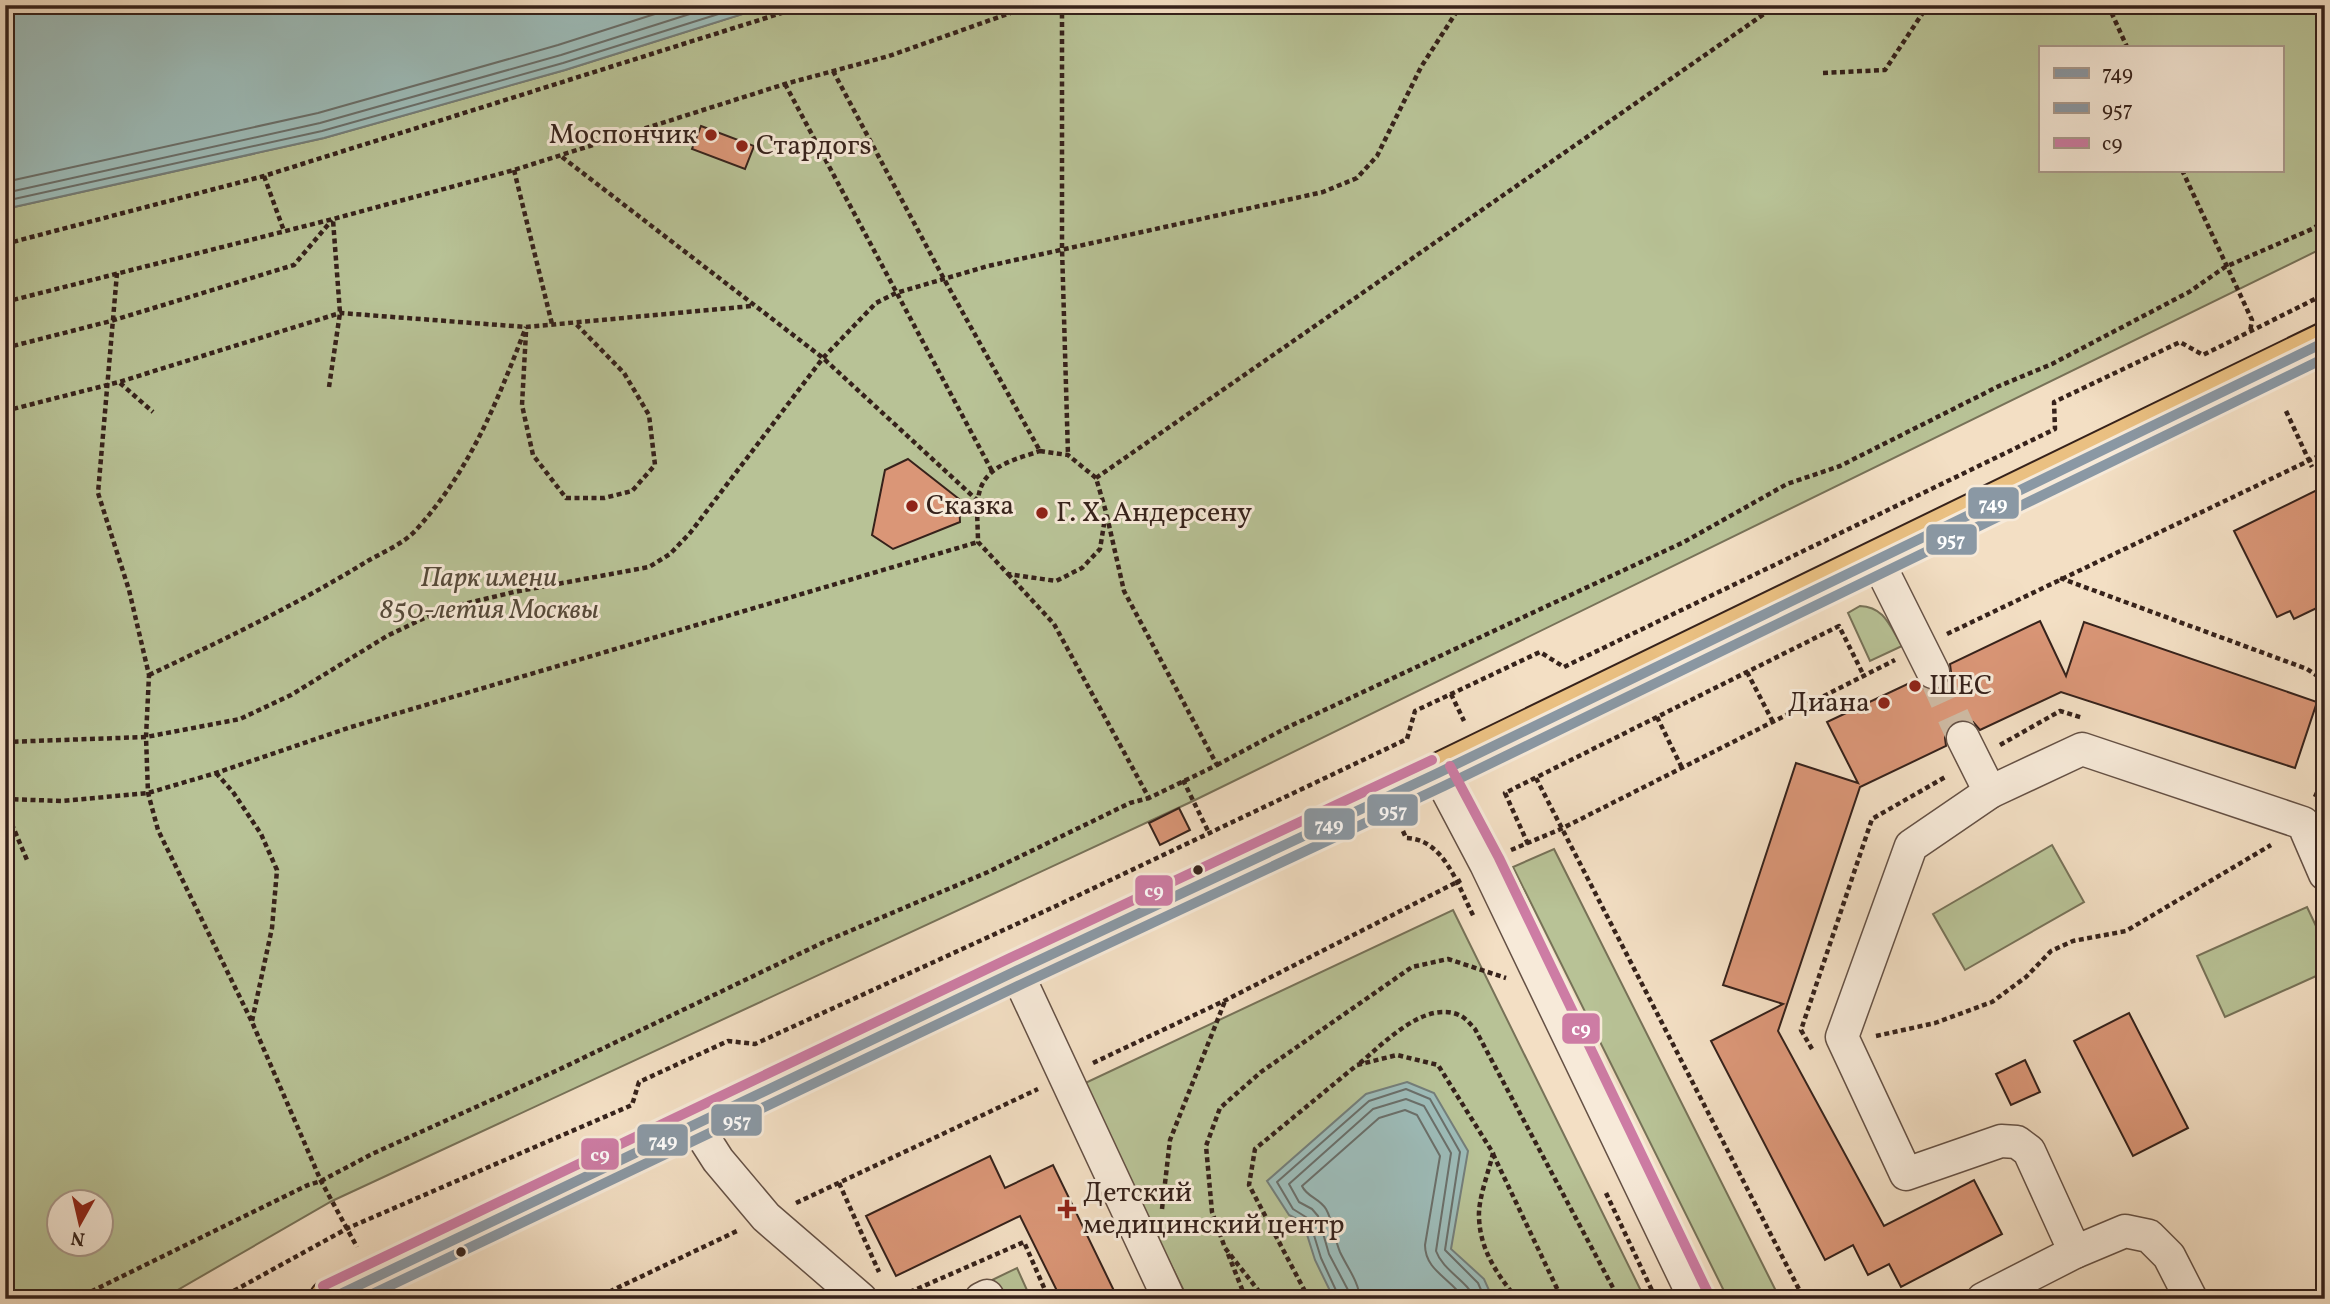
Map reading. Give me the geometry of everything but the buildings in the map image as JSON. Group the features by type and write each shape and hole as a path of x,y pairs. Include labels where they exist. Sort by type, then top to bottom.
{"main road":[{"path":"329,1299 1438,773 2325,342"}],"street":[{"path":"1876,558 1933,672"},
{"path":"1969,749 1990,792"},
{"path":"2075,1252 2029,1151 2017,1142 2001,1141 1906,1174 1842,1037 1911,846 1990,792 2082,749 2303,823 2325,874"},
{"path":"1438,773 1486,864 1695,1299"},
{"path":"1016,971 1169,1299"},
{"path":"695,1124 718,1160 766,1217 871,1287"},
{"path":"1994,1296 2075,1252 2125,1231 2149,1236 2169,1256 2192,1299"},
{"path":"981,1299 987,1296 989,1299"}],"path":[{"path":"5,244 264,176 807,5"},
{"path":"5,302 514,170 785,83 889,56 1033,5"},
{"path":"1062,5 1062,248 1068,455"},
{"path":"5,742 146,737 240,719 291,695 387,636 443,609 514,592 649,567 670,554 690,533 823,358 876,303 896,293 1062,248 1323,192 1357,178 1377,156 1421,67 1461,5"},
{"path":"1096,478 1777,5"},
{"path":"1823,73 1885,70 1928,5"},
{"path":"2108,5 2127,46"},
{"path":"833,71 944,279 1041,451"},
{"path":"785,83 992,471"},
{"path":"561,156 752,306 823,358 979,502"},
{"path":"514,170 552,324"},
{"path":"2183,172 2252,320 2249,333"},
{"path":"264,176 284,230"},
{"path":"329,387 340,313 333,219"},
{"path":"5,348 111,321 294,265 333,219"},
{"path":"76,1299 372,1154 558,1070 824,942 988,872 1130,803 1149,798 1286,728 1684,542 1787,484 1840,466 1999,386 2052,364 2189,292 2225,267 2325,221"},
{"path":"117,274 98,494 129,590 149,675 146,737 148,793 158,830 251,1022 331,1201"},
{"path":"219,1299 348,1228 632,1105 639,1082 727,1041 755,1044 1056,906 1407,739 1415,711 1540,652 1564,667 2055,429 2054,402 2180,342 2203,355 2325,294"},
{"path":"5,411 119,382 340,313 526,327 752,306"},
{"path":"526,327 522,405 533,455 566,498 604,498 632,491 655,464 649,415 624,373 576,324"},
{"path":"149,675 290,606 413,534 455,480 490,419 526,327"},
{"path":"119,382 153,412"},
{"path":"2286,411 2312,467"},
{"path":"1149,798 1054,624 978,541 981,486 992,471 1011,460 1041,451 1068,455 1096,478 1124,591 1217,765"},
{"path":"1008,574 1056,581 1082,568 1100,550 1106,512"},
{"path":"5,799 62,801 148,793 351,727 978,541"},
{"path":"2059,578 2307,669 2325,681"},
{"path":"1528,844 1505,793 1839,626 1864,676"},
{"path":"1747,672 1773,722"},
{"path":"1451,694 1464,721"},
{"path":"1814,1054 1801,1030 1872,819 1969,749 2060,711 2085,719"},
{"path":"1657,717 1682,768"},
{"path":"216,773 233,792 261,834 277,870 272,928 251,1022"},
{"path":"1842,1037 1881,1036 1935,1023 1992,1002 2026,977 2051,951 2073,941 2126,931 2238,866 2303,823 2325,775"},
{"path":"1536,778 1804,1299"},
{"path":"1182,780 1209,833"},
{"path":"2304,788 2317,792"},
{"path":"5,808 27,860"},
{"path":"1403,831 1406,838 1419,838 1436,850 1448,864 1457,885"},
{"path":"594,1299 1226,1000 1457,885 1465,877"},
{"path":"1246,1299 1212,1212 1206,1146 1220,1108 1261,1072 1412,967 1448,959 1506,978"},
{"path":"1161,1218 1170,1140 1226,1000"},
{"path":"1309,1299 1249,1185 1255,1149 1405,1026 1434,1011 1460,1015 1475,1029 1619,1299"},
{"path":"1357,1065 1397,1055 1438,1065 1493,1153 1562,1299"},
{"path":"1493,1153 1479,1215 1485,1250 1496,1273 1517,1299"},
{"path":"839,1183 871,1287"},
{"path":"1225,1248 1265,1299"}],"green space":[{"name":"Парк имени 850-летия Москвы","path":"771,5 2325,5 2325,247 1193,801 332,1201 162,1299 5,1299 5,209 324,138 565,70"},
{"path":"1860,606 1881,614 1902,646 1870,661 1848,613"},
{"path":"2052,845 2084,902 1965,970 1933,914"},
{"path":"1554,849 1780,1299 1728,1299 1513,867"},
{"path":"2307,907 2325,945 2325,972 2225,1017 2197,956"},
{"path":"1453,910 1645,1299 1188,1299 1081,1085"},
{"path":"1017,1268 1031,1299 998,1299 990,1281"}],"water":[{"path":"5,5 771,5 565,70 324,138 5,209"},
{"path":"1407,1082 1434,1093 1468,1151 1451,1249 1484,1279 1493,1299 1334,1299 1315,1260 1303,1222 1289,1215 1267,1181 1366,1094"}],"tunnel":[{"path":"1933,672 1963,738"}],"transit line":[{"name":"749","path":"330,1299 1016,971 1438,773 2325,342"},
{"name":"957","path":"362,1299 1444,786 2325,358"},
{"name":"с9","path":"323,1286 1432,760"},
{"name":"с9","path":"1450,766 1499,858 1708,1293"}],"place":[{"name":"Моспончик","path":"711,135"},
{"name":"Стардогs","path":"742,146"},
{"name":"Сказка","path":"912,506"},
{"name":"Г. Х. Андерсену","path":"1042,513"},
{"name":"ШЕС","path":"1915,686"},
{"name":"Диана","path":"1884,703"},
{"name":"Детский медицинский центр","path":"1067,1209"}]}
